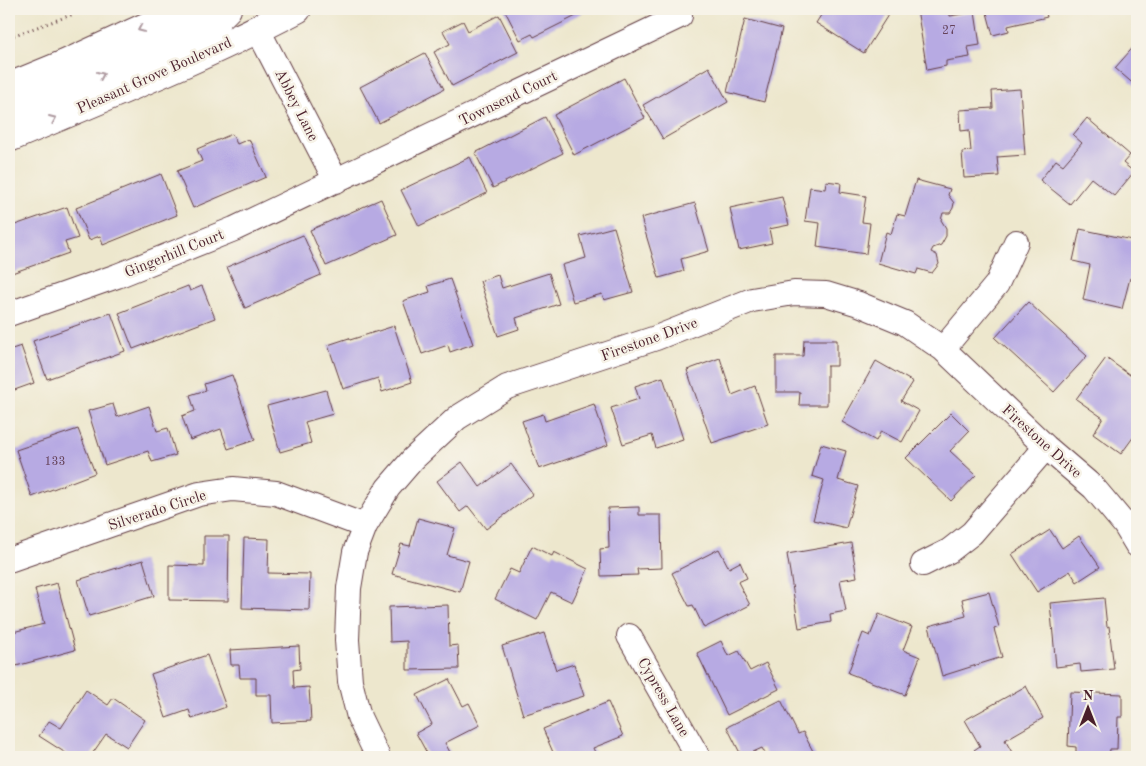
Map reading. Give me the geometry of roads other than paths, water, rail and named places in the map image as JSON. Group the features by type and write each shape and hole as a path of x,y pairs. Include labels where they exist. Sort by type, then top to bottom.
{"main road":[{"path":"9,87 65,64 186,9"},
{"path":"9,115 117,68 198,29 216,20 228,9"},
{"name":"Pleasant Grove Boulevard","path":"9,138 258,30 297,9"}],"street":[{"name":"Townsend Court","path":"336,181 680,16"},
{"name":"Abbey Lane","path":"258,30 336,181"},
{"name":"Gingerhill Court","path":"9,314 176,253 275,211 336,181"},
{"path":"942,349 997,284 1016,242"},
{"name":"Firestone Drive","path":"369,754 350,680 346,640 349,588 354,552 365,526 388,488 412,459 457,418 507,387 656,338 752,300 794,293 826,294 859,304 905,322 942,349 1046,447 1094,488 1125,525 1137,545"},
{"path":"923,564 949,551 972,533 1046,447"},
{"name":"Silverado Circle","path":"10,555 199,494 233,489 276,493 365,526"},
{"name":"Cypress Lane","path":"629,636 698,757"}]}
